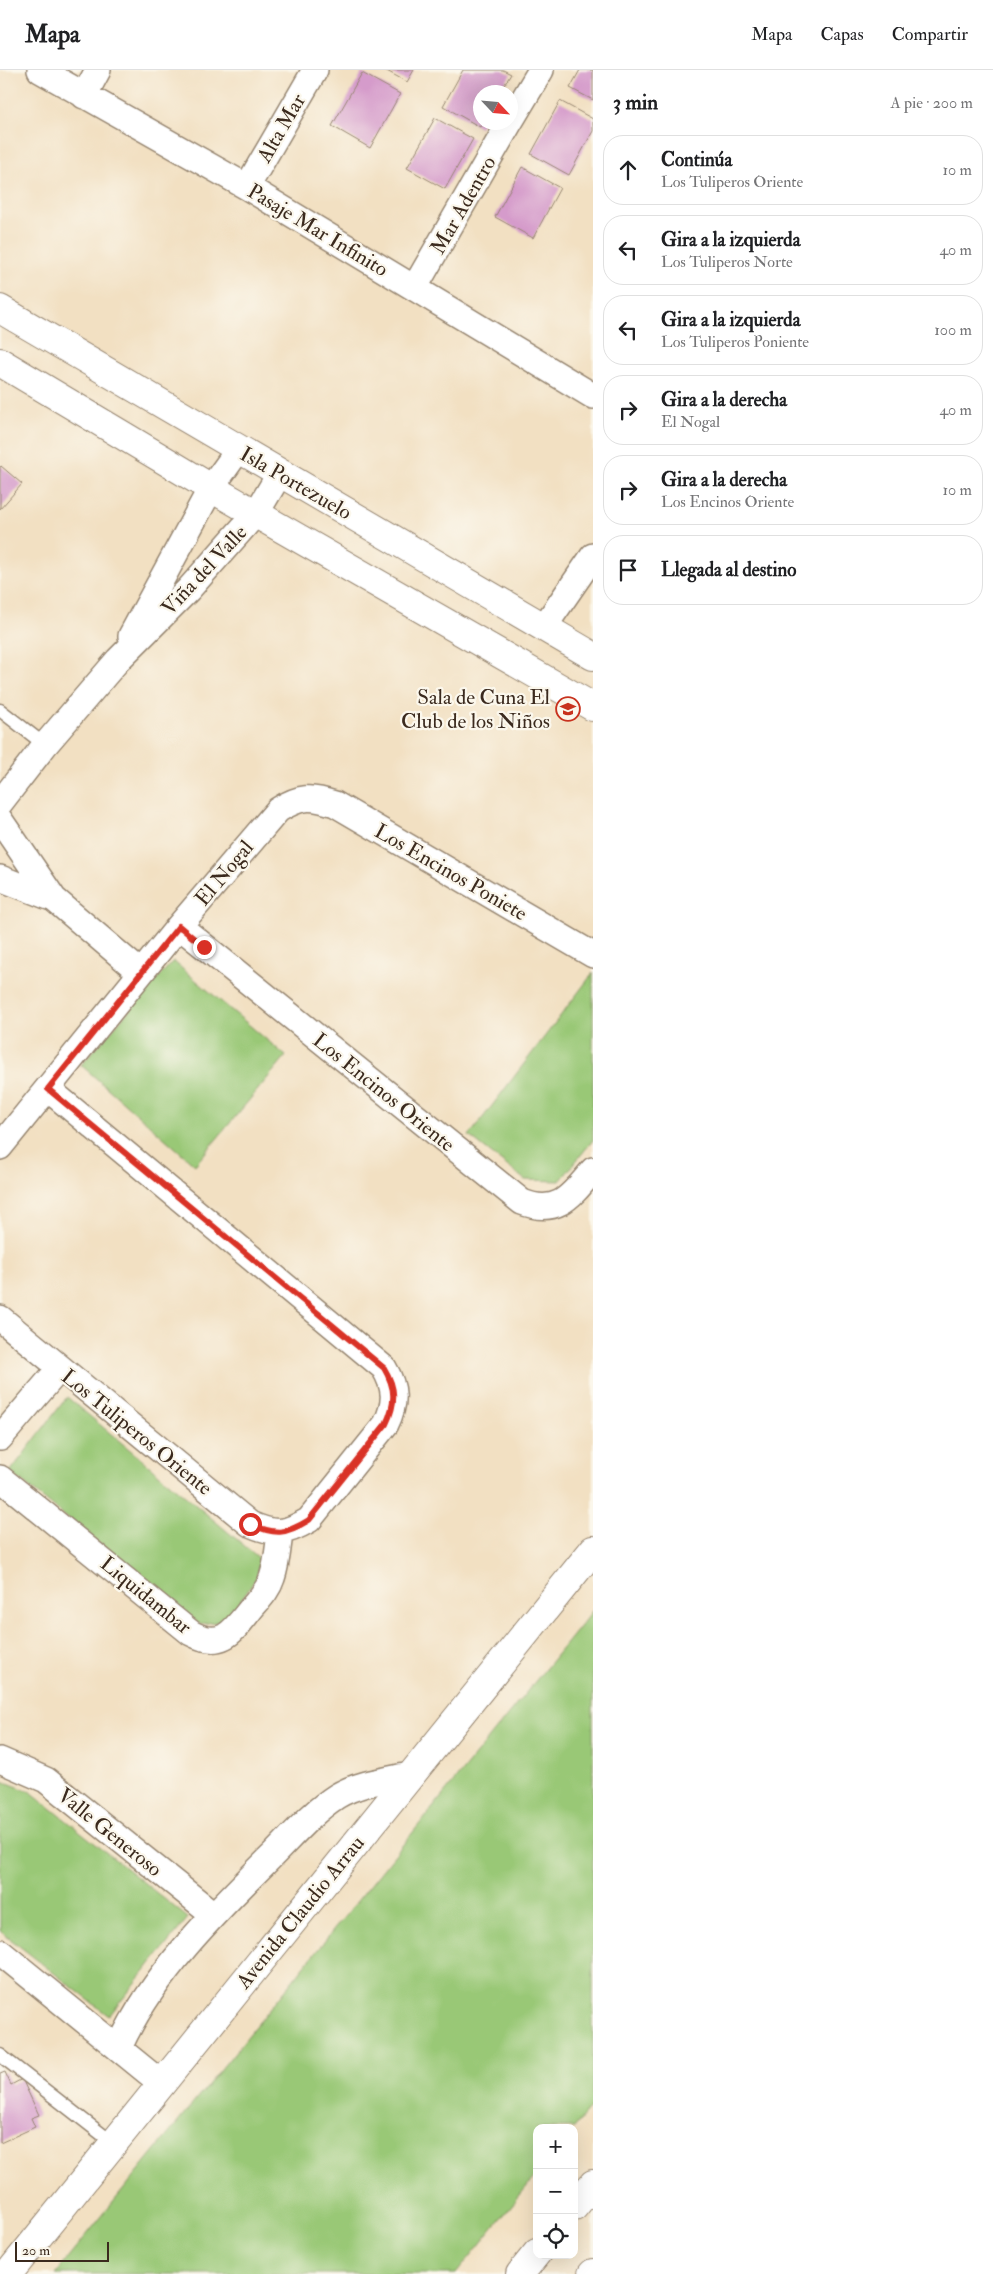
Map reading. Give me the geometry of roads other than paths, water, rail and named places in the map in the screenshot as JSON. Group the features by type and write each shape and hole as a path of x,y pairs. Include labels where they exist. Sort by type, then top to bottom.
{"main road":[{"name":"Isla Portezuelo","path":"0,308 280,473 592,652"},
{"path":"0,362 211,488 257,512 593,707"},
{"name":"Avenida Claudio Arrau","path":"8,2274 593,1550"},
{"path":"578,2202 593,2184"},
{"path":"520,2274 533,2258"}],"street":[{"name":"Pasaje Mar Infinito","path":"40,70 247,186 593,396"},
{"path":"84,96 98,70"},
{"name":"Alta Mar","path":"247,186 315,70"},
{"name":"Mar Adentro","path":"518,109 541,70"},
{"name":"Mar Adentro","path":"415,287 505,130"},
{"name":"Viña del Valle","path":"118,660 211,488 239,449"},
{"name":"Viña del Valle","path":"0,803 45,744 118,660 188,590 257,512 280,473"},
{"path":"544,626 593,556"},
{"name":"El Nogal","path":"0,1148 179,926 278,810 292,801 306,798"},
{"name":"Los Encinos Poniete","path":"306,798 321,799 335,804 593,955"},
{"path":"0,820 54,899 141,973"},
{"path":"0,878 54,899"},
{"name":"Los Encinos Oriente","path":"179,926 522,1202 533,1207 557,1205 568,1199 593,1170"},
{"path":"48,1089 384,1368 392,1381 394,1395 392,1411 386,1424 309,1520 296,1528 280,1533"},
{"name":"Los Tuliperos Oriente","path":"0,1318 250,1524 265,1531 280,1533"},
{"path":"0,1438 60,1368"},
{"name":"Liquidambar","path":"0,1478 191,1633 212,1640 232,1633 266,1590 272,1578 280,1533"},
{"name":"Valle Generoso","path":"0,1760 46,1780 213,1914"},
{"path":"119,2048 130,2022 145,2000 213,1914 311,1816 338,1796 363,1785 410,1775"},
{"path":"0,1952 161,2083"}],"lane":[{"path":"0,710 45,744"},
{"path":"0,2055 113,2143"}],"place":[{"name":"Sala de Cuna El Club de los Niños","path":"568,709"}]}
